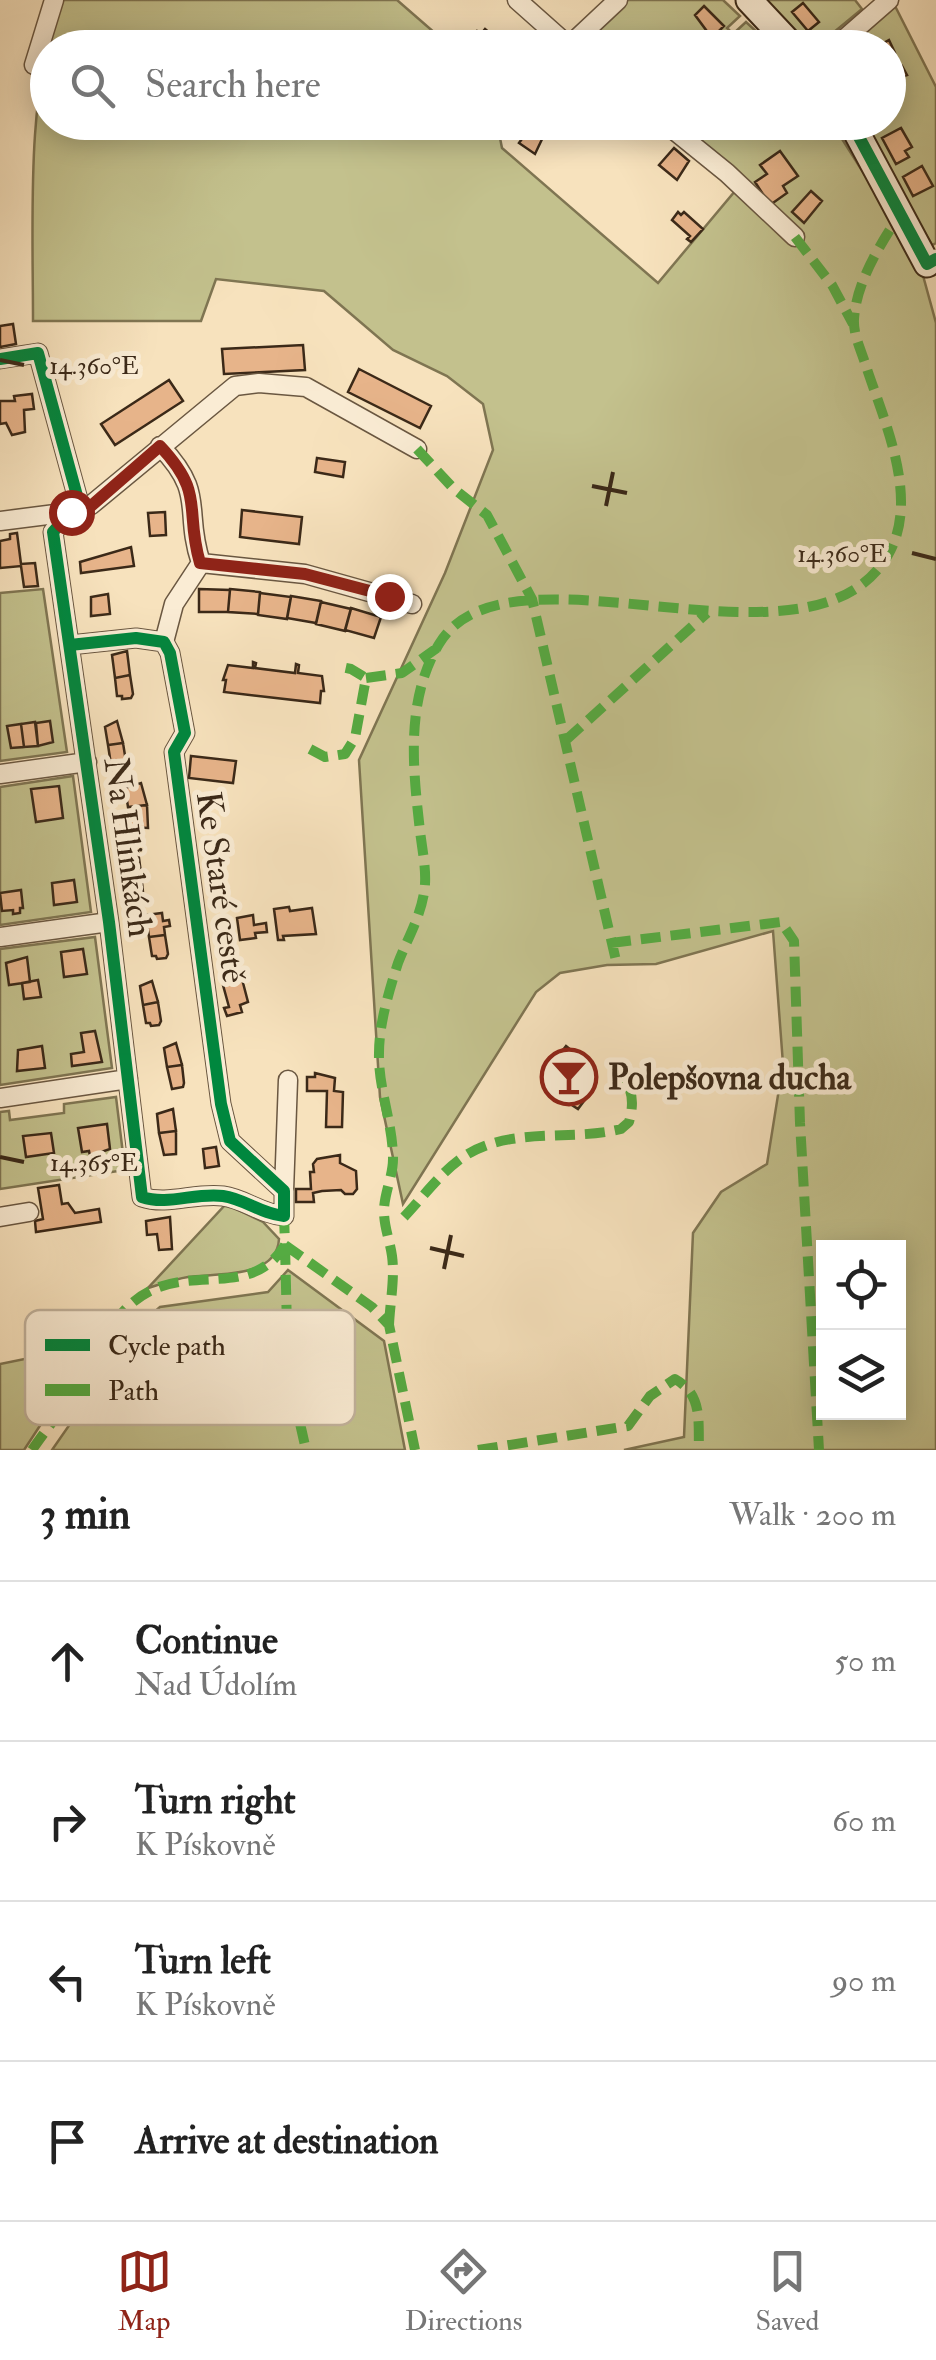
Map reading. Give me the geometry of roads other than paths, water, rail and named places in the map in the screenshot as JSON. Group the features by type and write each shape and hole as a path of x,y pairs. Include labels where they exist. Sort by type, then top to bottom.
{"street":[{"path":"45,30 54,0"},
{"path":"517,0 552,30"},
{"path":"587,30 618,0"},
{"path":"749,0 777,30"},
{"path":"855,30 889,0"},
{"path":"686,140 795,238"},
{"path":"861,140 933,268"},
{"path":"0,359 38,353 79,504 71,512"},
{"path":"0,521 91,506 235,386 259,383 306,387 417,449"},
{"path":"70,645 136,638 164,642 174,604 200,563 191,488 160,446"},
{"name":"Na Hlinkách","path":"71,512 53,532 109,922 142,1197 160,1201 221,1196 270,1215 284,1216 284,1191"},
{"path":"200,563 305,574 412,604"},
{"name":"Ke Staré cestě","path":"164,642 174,666 184,723 185,733 174,752 221,1104 230,1140 284,1191"},
{"path":"0,774 87,762"},
{"path":"0,936 109,922"},
{"path":"0,1098 128,1079"},
{"path":"284,1191 288,1080"},
{"path":"0,1216 29,1212"}],"place":[{"name":"Polepšovna ducha","path":"569,1077"}]}
